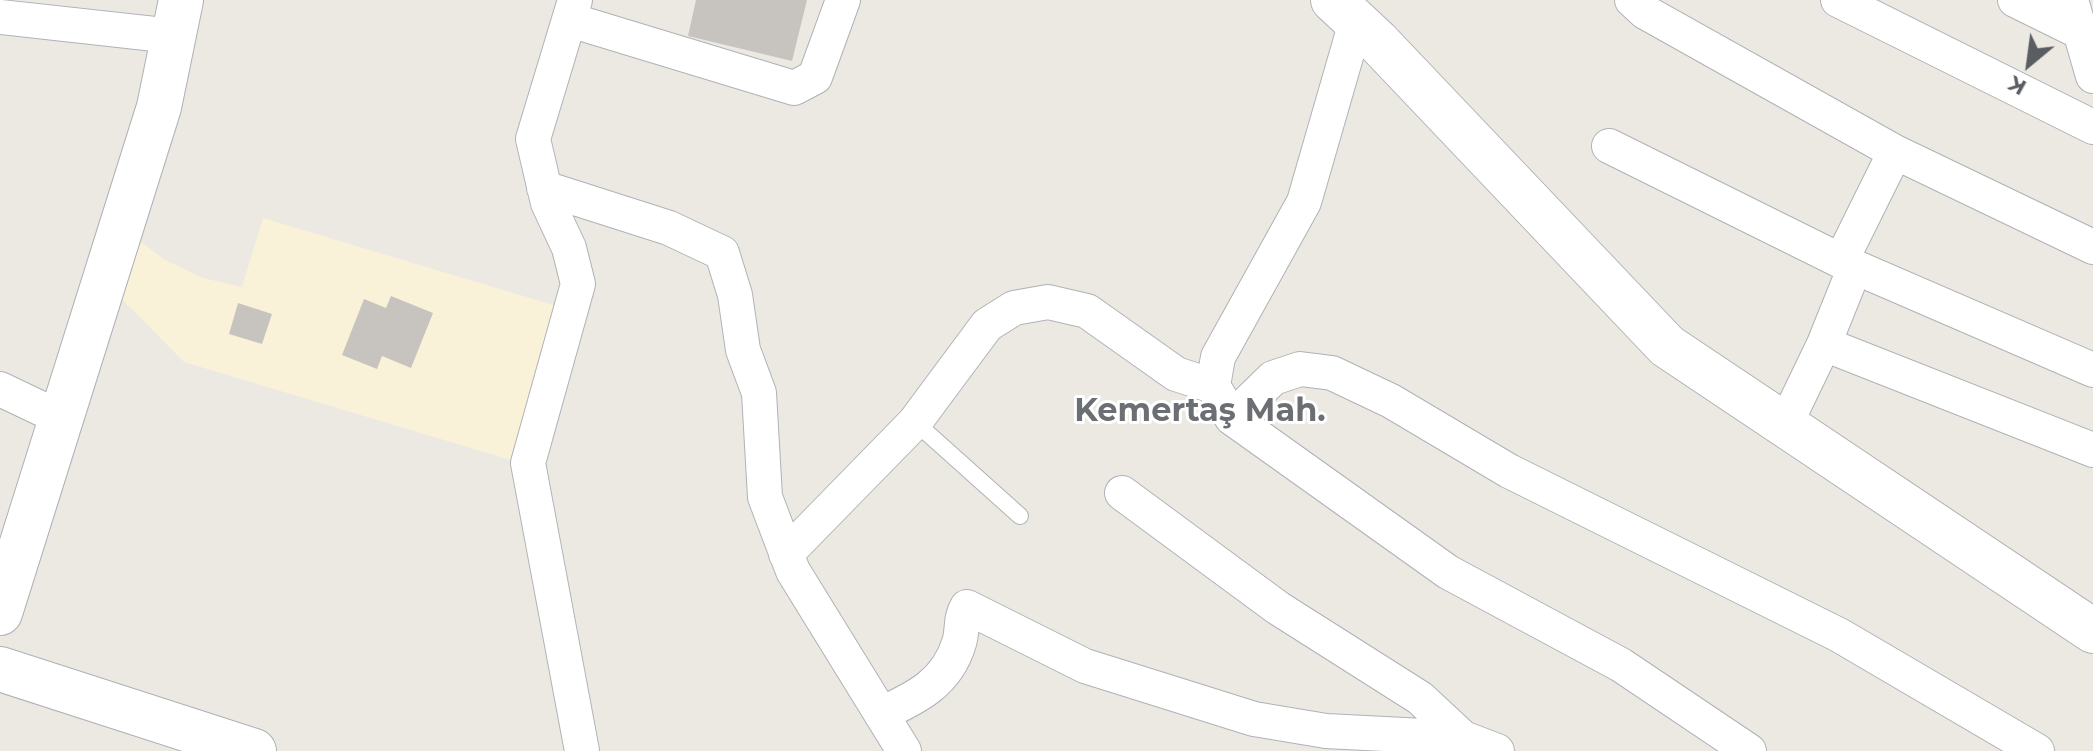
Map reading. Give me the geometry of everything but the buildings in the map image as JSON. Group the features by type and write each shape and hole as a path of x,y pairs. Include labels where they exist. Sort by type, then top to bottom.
{"main road":[{"path":"1344,11 1667,346 2093,631"},
{"path":"0,613 159,107 177,18"},
{"path":"0,669 254,751"}],"street":[{"path":"582,751 528,463 578,284 569,248 544,188 533,139 572,10 794,88 815,77 843,0"},
{"path":"1632,0 1645,12 1895,152 2093,247"},
{"path":"1838,0 2093,127"},
{"path":"2015,0 2076,16 2093,76"},
{"path":"1344,11 1304,202 1218,357 1213,386 1232,418 1448,572 1621,665 1749,751"},
{"path":"0,17 177,18"},
{"path":"1609,146 1848,264 2093,370"},
{"path":"1785,425 1824,344 1848,264 1895,152"},
{"path":"544,188 669,228 722,253 735,295 743,350 759,393 765,497 793,571 904,751"},
{"path":"786,554 915,422 987,325 1014,308 1030,304 1068,305 1087,311 1176,374 1213,386"},
{"path":"1824,344 2093,450"},
{"path":"1232,418 1273,378 1300,369 1332,373 1391,401 1509,471 1839,635 2037,751"},
{"path":"0,389 63,419"},
{"path":"1122,493 1278,608 1420,698 1463,738"},
{"path":"881,714 918,697 940,678 957,650 963,632 962,614 967,607 1085,666 1254,719 1326,731 1463,738 1497,751"}],"lane":[{"path":"915,422 1020,516"}],"shaded area":[{"path":"263,218 560,307 514,461 184,362 113,290 131,235 165,260 203,278 242,287"}],"district":[{"name":"Kemertaş Mah.","path":"1200,412"}]}
